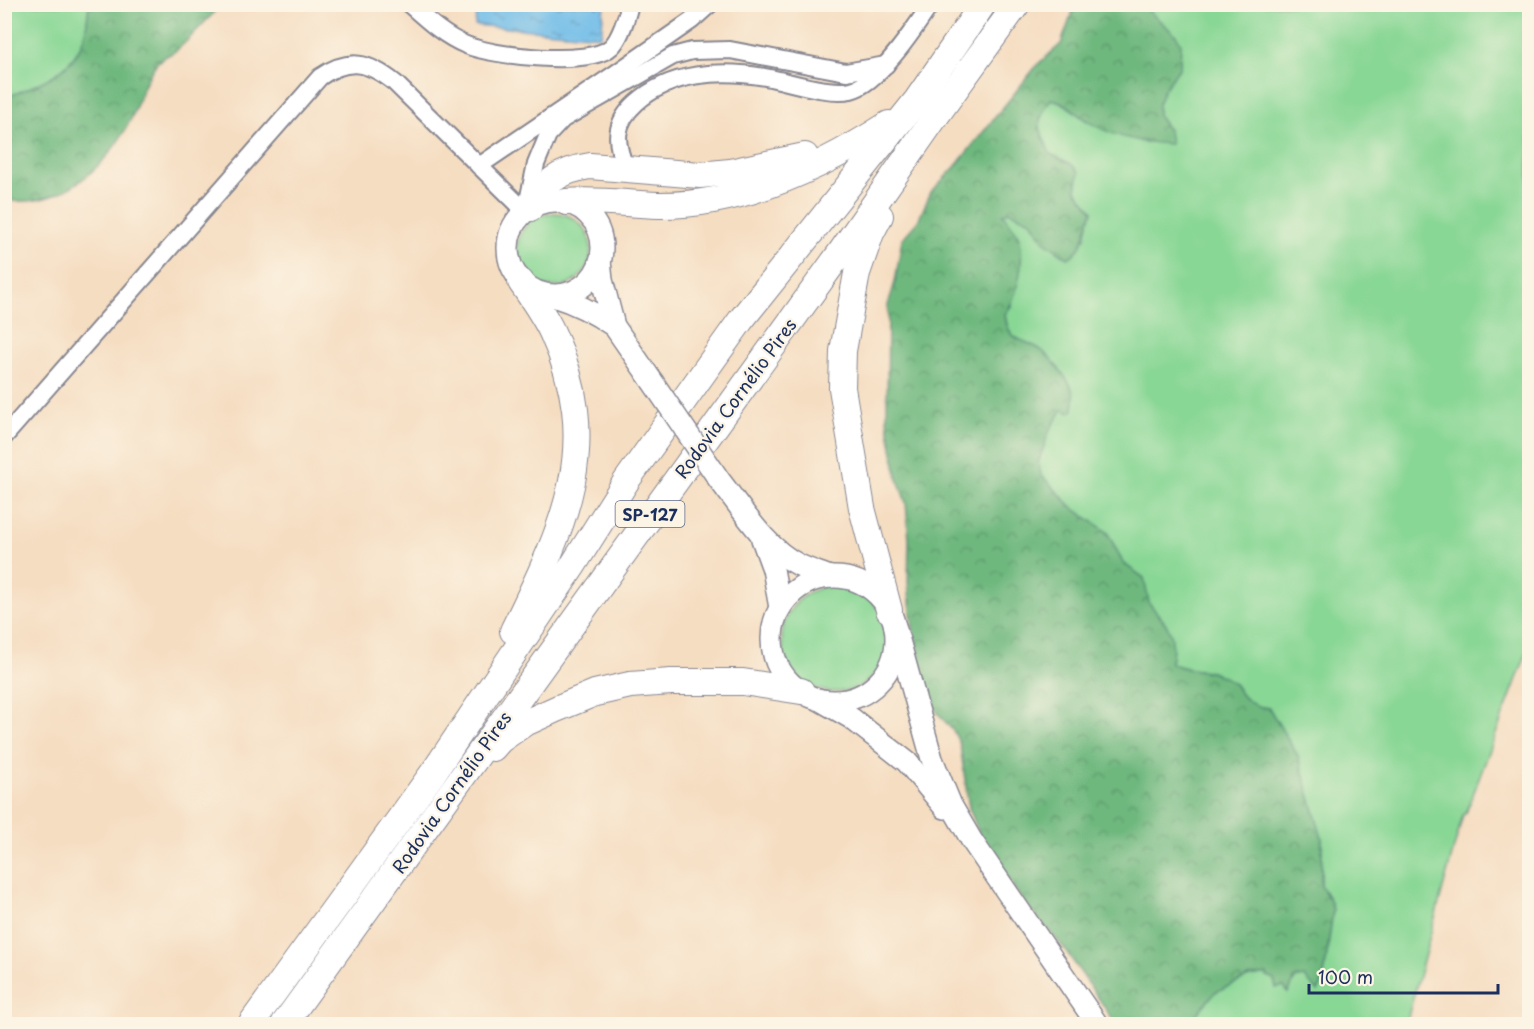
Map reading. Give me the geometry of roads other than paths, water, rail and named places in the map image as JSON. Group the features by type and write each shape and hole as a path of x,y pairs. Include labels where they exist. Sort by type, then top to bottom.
{"highway":[{"name":"Rodovia Cornélio Pires","path":"251,1024 426,783 572,567 627,480 741,320 917,100 984,4"},
{"name":"Rodovia Cornélio Pires","path":"284,1024 841,252 1017,4"},
{"path":"566,202 593,200 658,205 702,202 753,191 819,164 866,139 894,121 917,100"},
{"path":"892,618 862,508 844,408 843,351 857,273 871,233 933,120"},
{"path":"527,209 536,194 552,179 568,171 590,166 700,175 730,172 792,160 866,139"},
{"path":"470,717 553,548 571,495 578,444 576,406 566,369 552,331 521,282"},
{"path":"446,799 500,740 523,724 596,693 630,685 671,682 743,682 809,695"}],"main road":[{"path":"614,326 583,307 540,293 521,282 512,268 507,253 508,236 515,221 527,209 539,203 566,202 580,208 591,218 599,231 602,246 600,261 602,280 614,326 720,481 760,533 791,560 830,577"},
{"path":"551,295 567,293 582,287 593,276 600,261"},
{"path":"760,533 773,569 780,608"},
{"path":"972,841 907,762 851,718 809,695 786,679 777,663 772,644 773,626 780,608 793,592 810,582 830,577 848,578 879,595 892,618 932,759 951,805 972,841 1097,1024"},
{"path":"809,695 839,701 860,696 877,684 890,667 896,647 892,618"}],"street":[{"path":"410,4 437,29 466,45 495,52 578,58 597,55 612,46 627,19 630,4"},
{"path":"527,209 536,164 548,135 560,116 627,65 691,21 710,4"},
{"path":"626,169 618,150 617,134 623,119 633,106 662,85 696,75 726,73 765,77 798,85 841,91 862,85 886,65 931,4"},
{"path":"612,46 627,65"},
{"path":"479,166 560,116 673,56 693,51 730,50 846,72 886,65"},
{"path":"714,74 715,51"},
{"path":"4,437 320,77 327,72 353,65 380,70 527,209"}],"water":[{"path":"477,5 604,5 601,36 475,25"}]}
